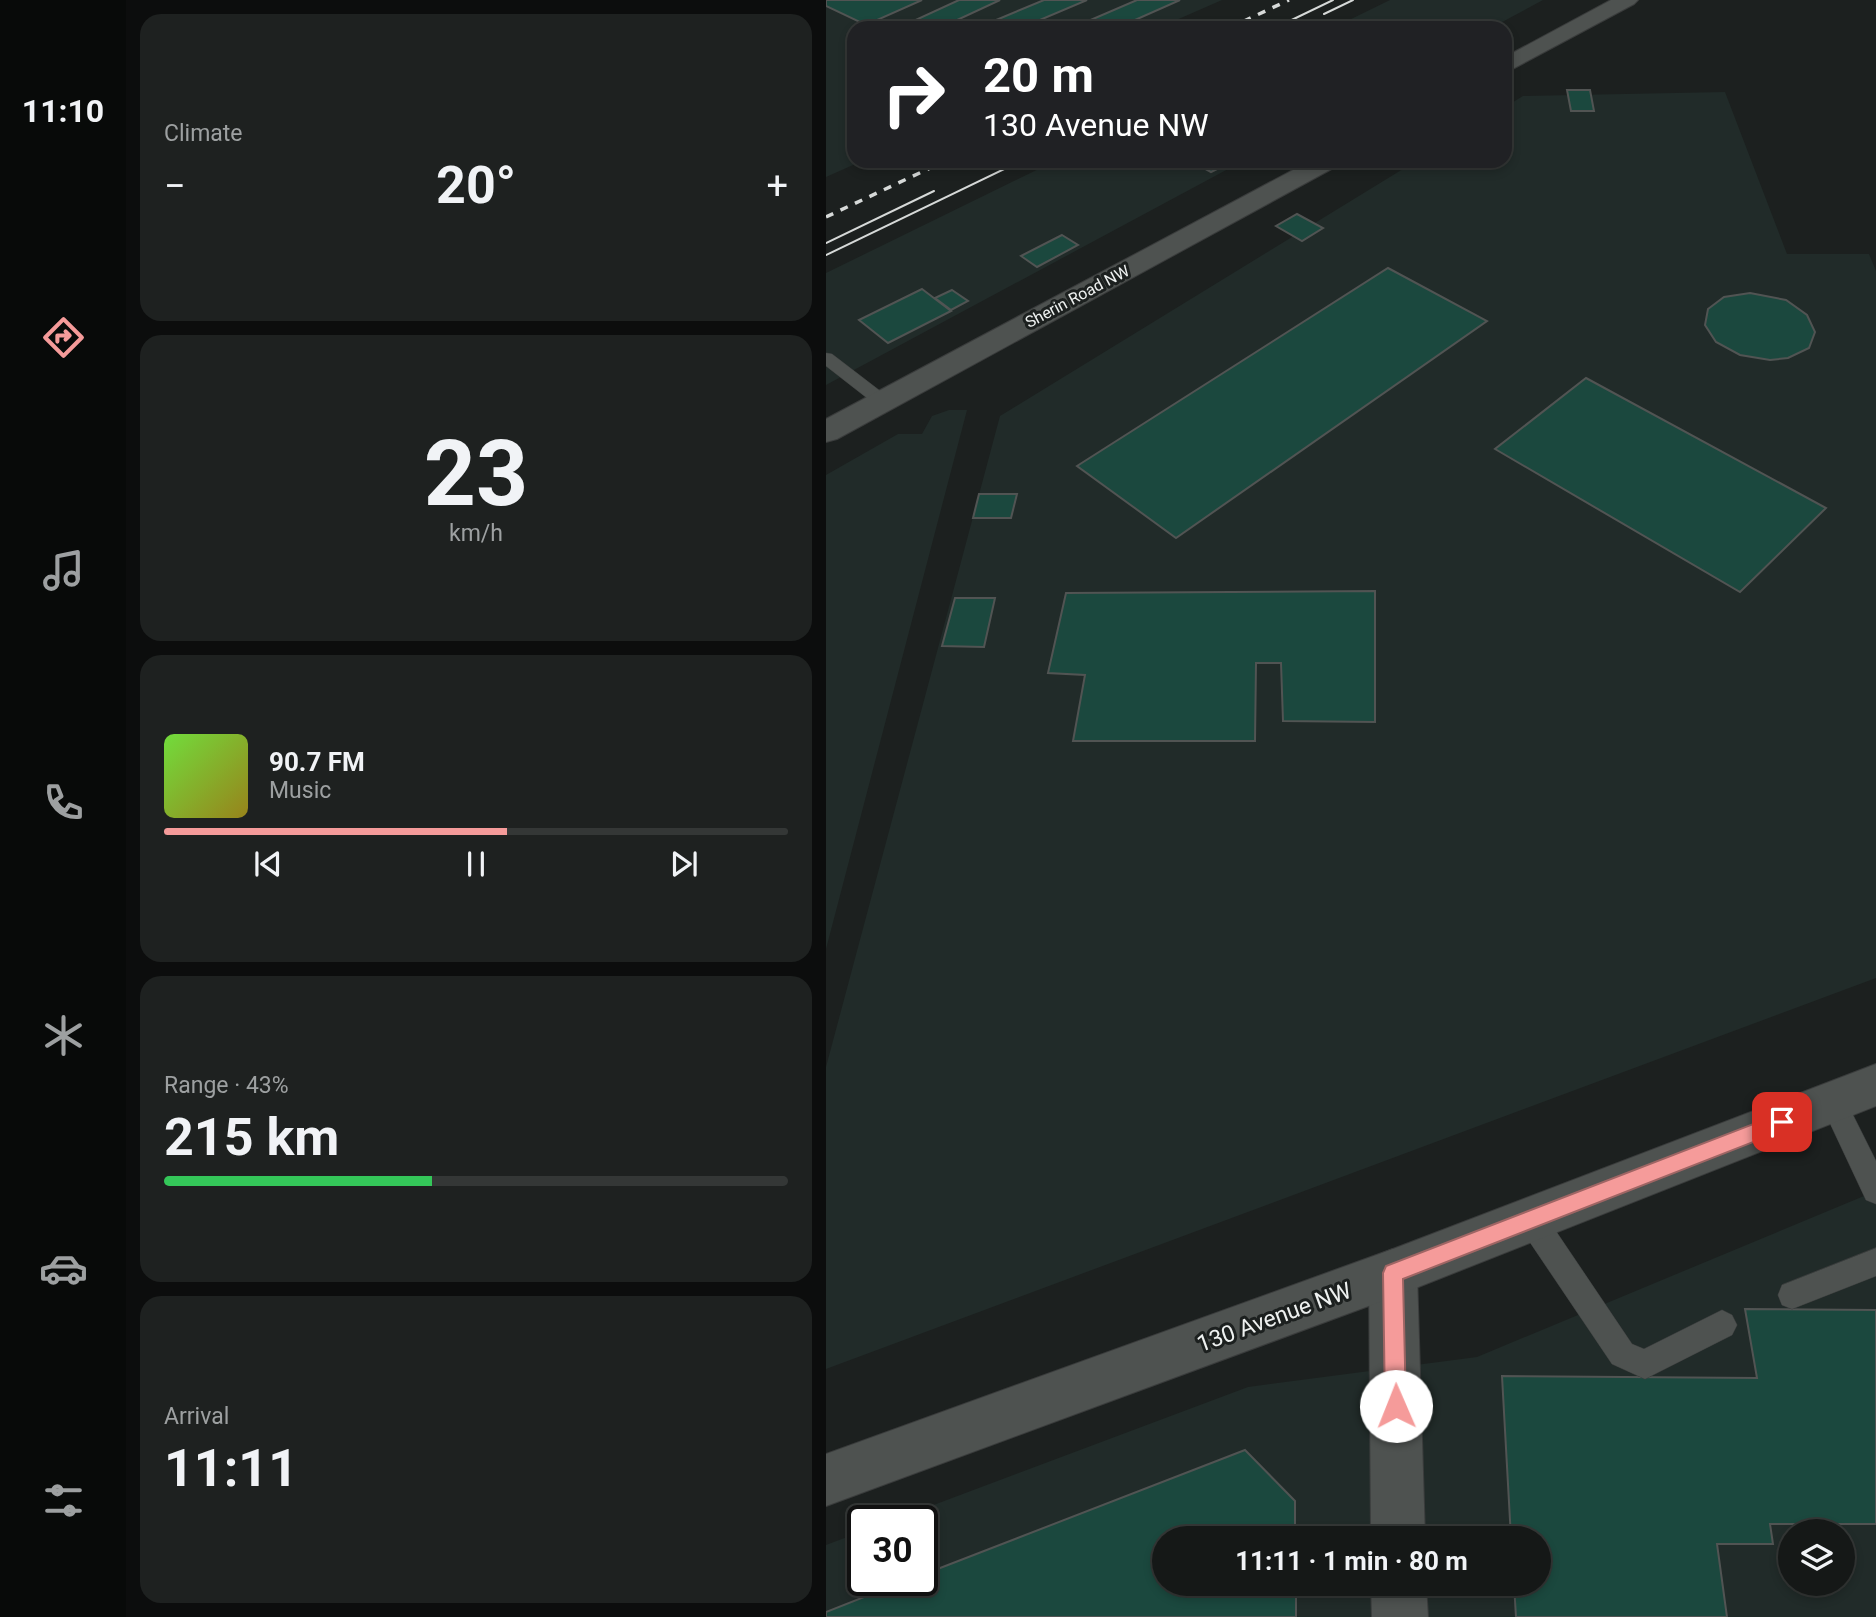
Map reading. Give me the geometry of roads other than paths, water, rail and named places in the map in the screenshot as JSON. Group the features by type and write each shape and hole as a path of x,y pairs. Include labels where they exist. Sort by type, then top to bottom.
{"street":[{"path":"1512,62 1627,0"},
{"name":"Sherin Road NW","path":"826,432 1315,168"},
{"name":"130 Avenue NW","path":"826,1480 1393,1273 1876,1085"},
{"path":"1393,1273 1398,1526"},
{"path":"1399,1596 1400,1617"}],"lane":[{"path":"826,358 881,401"},
{"path":"1833,1102 1876,1190"},
{"path":"1531,1219 1622,1354 1644,1364 1722,1325"},
{"path":"1792,1295 1876,1262"}],"tram line":[{"path":"1290,21 1333,0"},
{"path":"1324,14 1353,0"},
{"path":"826,255 1006,168"},
{"path":"826,243 934,191"}],"railway":[{"path":"1244,21 1289,0"},
{"path":"826,217 930,168"}]}
